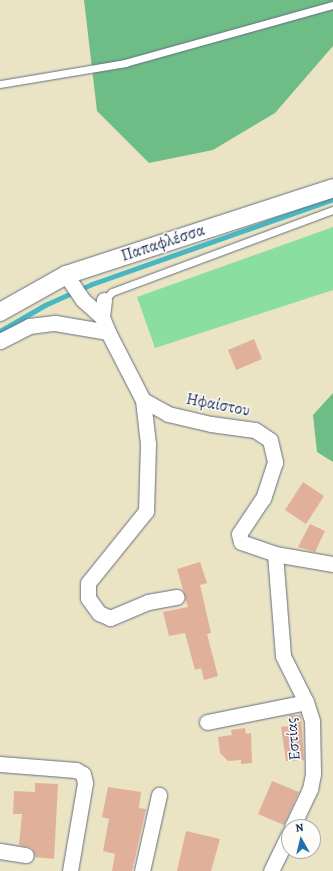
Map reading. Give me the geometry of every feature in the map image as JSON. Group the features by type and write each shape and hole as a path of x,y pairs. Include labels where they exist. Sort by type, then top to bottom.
{"street":[{"name":"Παπαφλέσσα","path":"0,312 70,279 333,188"},
{"path":"70,279 83,300 102,317 108,332 143,400 148,444 146,511 88,583 88,598 99,613 110,618 148,602 177,597"},
{"path":"102,317 104,300"},
{"path":"0,341 29,326 55,323 108,332"},
{"name":"Ηφαίστου","path":"143,400 168,414 255,430 270,440 274,449 273,470 263,498 239,534 241,542 275,554 333,564"},
{"name":"Εστίας","path":"275,554 283,656 306,702 312,721 313,774 310,790 296,819"},
{"path":"206,722 306,702"},
{"path":"0,764 76,770 83,774 85,783 70,871"},
{"path":"142,871 159,795"},
{"path":"271,871 281,850"},
{"path":"0,851 26,855"}],"lane":[{"path":"0,84 125,64 333,5"},
{"path":"104,300 112,292 333,210"}],"green space":[{"path":"84,0 333,0 333,46 275,113 213,150 149,163 97,111"},
{"path":"333,227 333,290 155,348 137,297"},
{"path":"333,393 333,462 317,452 313,415"}],"building":[{"path":"254,339 262,359 236,370 228,350"},
{"path":"303,482 324,496 306,524 285,510"},
{"path":"310,524 325,531 315,552 298,547"},
{"path":"200,562 207,583 200,585 211,633 207,634 218,676 204,680 201,668 195,670 185,633 169,636 163,612 188,607 177,569"},
{"path":"289,715 301,715 304,760 286,761 281,727 290,726"},
{"path":"245,728 246,734 251,733 252,763 241,764 241,760 228,761 220,753 218,737 232,735 231,730"},
{"path":"272,781 299,792 287,819 281,819 281,824 258,814"},
{"path":"35,783 58,784 54,859 35,857 32,848 19,845 22,814 13,814 14,791 35,792"},
{"path":"108,787 141,792 139,808 146,809 132,871 112,871 115,854 103,851 109,819 102,817"},
{"path":"186,831 220,839 211,871 177,871"}],"waterway":[{"path":"0,331 45,305 92,284 333,199"}]}
